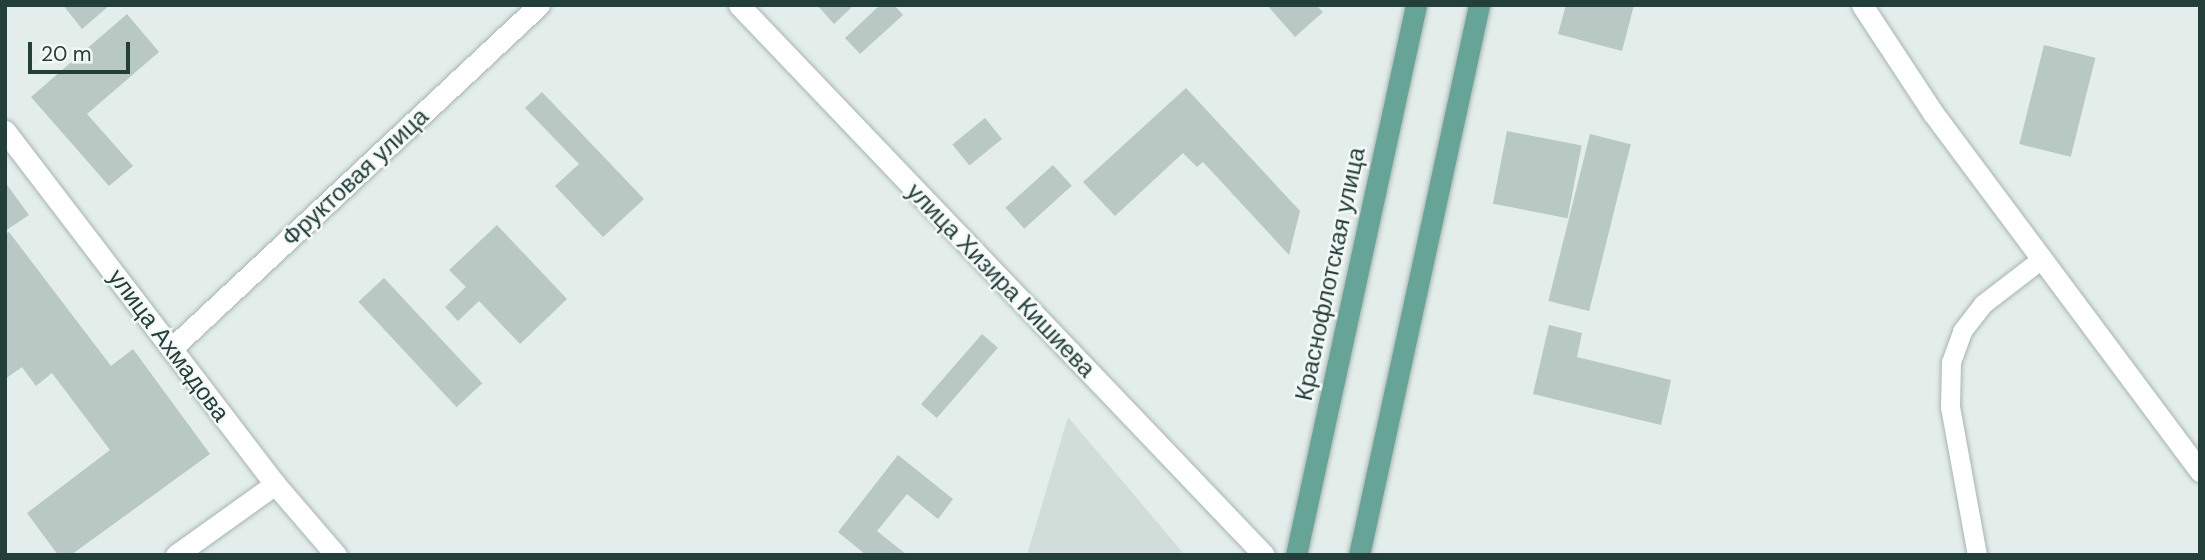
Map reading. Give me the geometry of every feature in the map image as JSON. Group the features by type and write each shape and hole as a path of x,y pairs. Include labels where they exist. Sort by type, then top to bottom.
{"main road":[{"name":"Краснофлотская улица","path":"1296,555 1416,5"},
{"path":"1359,555 1479,5"}],"street":[{"name":"Фруктовая улица","path":"171,349 539,5"},
{"name":"улица Хизира Кишиева","path":"739,5 1264,555"},
{"path":"1862,5 1933,113 2040,260 2200,471"},
{"name":"улица Ахмадова","path":"5,131 275,484 337,555"},
{"path":"176,555 275,484"}],"lane":[{"path":"1977,555 1950,406 1951,362 1962,331 1983,304 2040,260"}],"shaded area":[{"path":"1068,417 1185,555 1027,555"}],"building":[{"path":"63,5 110,5 82,29"},
{"path":"817,5 854,5 834,24"},
{"path":"880,5 894,5 903,15 860,54 845,38"},
{"path":"1267,5 1316,5 1323,12 1295,37"},
{"path":"1566,5 1634,5 1622,51 1558,34"},
{"path":"127,14 159,52 87,114 133,166 109,186 31,97"},
{"path":"2044,45 2095,58 2071,157 2019,144"},
{"path":"1186,88 1300,211 1289,255 1203,162 1197,167 1183,153 1115,216 1083,182"},
{"path":"542,92 644,199 603,237 555,186 579,164 525,108"},
{"path":"985,118 1002,139 969,165 952,144"},
{"path":"1507,131 1582,146 1567,218 1493,204"},
{"path":"1590,134 1631,144 1589,311 1548,301"},
{"path":"1053,165 1072,186 1024,229 1005,208"},
{"path":"5,182 29,215 5,231"},
{"path":"497,225 567,299 520,344 479,301 458,321 445,307 466,287 449,270"},
{"path":"9,232 111,366 133,349 210,454 71,555 58,555 27,513 110,450 52,373 36,386 22,367 5,379 5,234"},
{"path":"384,278 482,383 457,407 358,302"},
{"path":"1549,325 1582,333 1577,357 1671,380 1661,425 1533,394"},
{"path":"982,334 998,348 937,418 921,404"},
{"path":"898,455 953,499 938,519 907,494 877,531 907,555 866,555 838,532"}]}
